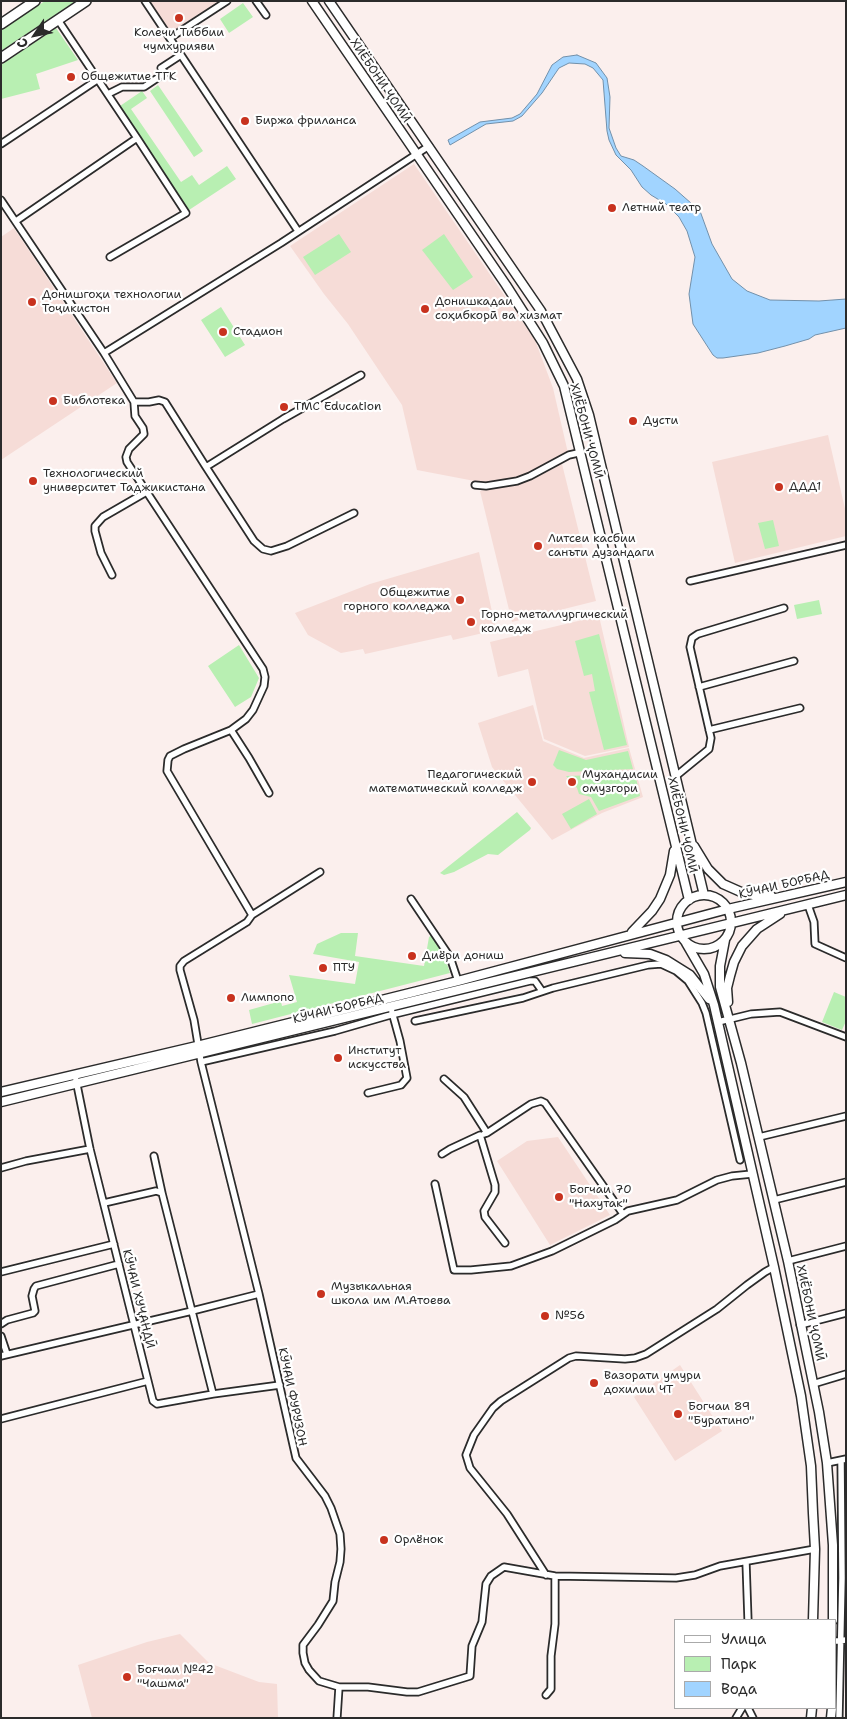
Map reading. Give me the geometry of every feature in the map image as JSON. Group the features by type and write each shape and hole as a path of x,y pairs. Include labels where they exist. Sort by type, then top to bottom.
{"highway":[{"path":"1,24 35,1"},
{"path":"1,58 86,1"}],"main road":[{"name":"ХИЁБОНИ ҶОМӢ","path":"312,1 506,285 535,330 564,386 689,900"},
{"name":"ХИЁБОНИ ҶОМӢ","path":"329,1 541,311 562,349 583,395 704,895"},
{"path":"600,531 616,528"},
{"path":"689,839 708,870 722,884 756,896 783,896"},
{"path":"630,934 660,899 670,875 674,844"},
{"name":"КӮЧАИ БОРБАД","path":"1,1092 75,1075 200,1054 630,934 846,882"},
{"path":"704,895 689,900 682,906 678,914 677,923 680,936 686,943 702,950 719,946 730,932 731,924"},
{"name":"КӮЧАИ БОРБАД","path":"704,895 718,899 728,909 731,924"},
{"name":"КӮЧАИ БОРБАД","path":"1,1102 200,1054 392,1011 616,952 846,895"},
{"path":"728,1016 727,988 734,962 742,946 757,930 790,909"},
{"path":"725,940 720,966 720,987 728,1016"},
{"name":"ХИЁБОНИ ҶОМӢ","path":"686,943 704,974 714,1005 718,1022 723,1067 752,1174 774,1267 806,1428 815,1549 813,1619"},
{"path":"616,952 650,954 658,960 666,960 688,977 714,1005"},
{"name":"ХИЁБОНИ ҶОМӢ","path":"728,1016 788,1261 827,1462 831,1508 833,1619"},
{"path":"789,1342 804,1340"}],"street":[{"path":"146,1 298,231"},
{"path":"170,38 227,1"},
{"path":"256,1 266,15"},
{"path":"58,20 186,214 110,257"},
{"path":"108,94 122,88 144,87 165,73 161,68 181,55"},
{"path":"1,144 98,80"},
{"path":"16,221 137,138"},
{"path":"104,353 429,146"},
{"path":"1,200 104,353 134,402 135,416 143,428 144,434 129,450 126,459 263,669 266,677 253,710 246,719 231,730 170,756 167,767 171,778 252,915 320,872"},
{"path":"206,467 282,419 361,376"},
{"path":"134,402 159,400 165,402 254,541 263,549 277,550 354,513"},
{"path":"475,485 486,486 517,481 569,455 578,453"},
{"path":"112,576 101,553 95,526 103,517 148,491"},
{"path":"690,581 846,545"},
{"path":"676,776 709,749 711,738 690,647 692,638 698,634 784,608"},
{"path":"699,687 794,661"},
{"path":"709,730 800,708"},
{"path":"231,730 269,794"},
{"path":"411,899 450,957 458,981"},
{"path":"808,905 814,922 815,944 846,958"},
{"name":"КӮЧАИ ФУРУЗОН","path":"252,915 247,922 184,961 180,966 259,1294 296,1458 325,1496 340,1534 340,1562 332,1600 318,1625 303,1645 305,1663 309,1670 319,1681 339,1687"},
{"path":"416,1021 523,998 542,991 658,960"},
{"path":"688,977 706,1013 723,1067 740,1160"},
{"path":"368,1093 401,1085 407,1078 392,1011 530,981 535,981 542,991"},
{"path":"718,1022 728,1016 780,1012 846,1037"},
{"name":"КӮЧАИ ХУҶАНДӢ","path":"75,1075 90,1149 153,1401 157,1404 280,1385"},
{"path":"444,1080 464,1097 487,1133"},
{"path":"442,1154 487,1133 531,1104 541,1101 545,1103 623,1214"},
{"path":"759,1137 846,1116"},
{"path":"480,1135 495,1185 495,1192 484,1211 485,1217 505,1243"},
{"path":"1,1168 26,1160 90,1149"},
{"path":"154,1156 213,1394"},
{"path":"435,1184 454,1270 458,1270 511,1266 552,1251 628,1211 677,1200 717,1180 752,1174"},
{"path":"774,1200 846,1182"},
{"path":"104,1203 156,1191 162,1192"},
{"path":"1,1272 114,1244"},
{"path":"788,1261 846,1246"},
{"path":"1,1324 7,1320 35,1311 32,1296 36,1286 119,1264"},
{"path":"546,1575 507,1514 470,1468 466,1455 474,1435 493,1408 569,1358 576,1356 635,1358 646,1354 718,1310 747,1285 774,1267"},
{"path":"1,1336 4,1355 259,1294"},
{"path":"800,1325 846,1313"},
{"path":"813,1384 846,1374"},
{"path":"1,1419 148,1381"},
{"path":"827,1462 843,1459 844,1578 841,1641 843,1691 839,1718"},
{"path":"337,1718 339,1687 368,1687 418,1692 470,1676 472,1673 472,1646 482,1622 486,1584 495,1573 504,1567 555,1576 676,1578 815,1549"},
{"path":"746,1562 748,1619"},
{"path":"546,1695 551,1690 551,1656 555,1624 555,1576"},
{"path":"833,1581 844,1578"}],"shaded area":[{"name":"Колечи Тиббии чумхурияви","path":"150,1 223,1 171,34"},
{"name":"Донишкадаи соҳибкорӣ ва хизмат","path":"414,164 535,340 553,388 568,453 524,476 485,483 417,470 402,405 348,324 290,246"},
{"name":"Донишгоҳи технологии Тоҷикистон","path":"14,228 117,383 1,460 1,237"},
{"name":"ДДД1","path":"828,435 846,513 846,536 735,563 712,462"},
{"name":"Литсеи касбии санъти дузандаги","path":"562,464 596,601 512,622 480,491 533,479"},
{"path":"479,552 496,630 453,640 451,635 365,654 363,649 341,653 308,635 295,613 370,584"},
{"path":"599,616 629,747 585,756 544,739 528,669 498,677 490,642"},
{"name":"Мухандисии омузгори","path":"533,705 543,741 584,758 629,748 643,797 602,813 552,840 492,767 478,723"},
{"name":"Богчаи 70 \"Нахутак\"","path":"558,1137 610,1215 550,1245 497,1161 527,1141"},
{"name":"Богчаи 89 \"Буратино\"","path":"680,1365 722,1431 675,1461 634,1397"},
{"path":"180,1634 209,1663 259,1682 277,1684 278,1718 92,1718 78,1665 147,1642"}],"green space":[{"path":"45,1 76,1 1,51 1,30"},
{"path":"243,3 253,17 229,33 220,19"},
{"path":"56,28 78,60 36,74 40,89 1,99 1,65"},
{"path":"158,85 203,151 194,157 150,91"},
{"path":"142,91 147,98 131,109 181,182 192,175 199,185 227,166 236,179 189,210 120,106"},
{"path":"339,234 351,252 315,275 303,257"},
{"path":"444,234 473,277 453,290 422,250"},
{"name":"Стадион","path":"221,307 245,345 225,357 201,320"},
{"path":"773,520 779,546 765,549 758,523"},
{"path":"819,600 822,614 797,619 794,605"},
{"path":"599,634 627,745 604,750 589,692 595,691 592,674 584,676 575,641"},
{"path":"239,645 259,678 251,697 235,707 208,666"},
{"path":"559,750 586,760 628,751 633,769 569,772 557,769 553,765"},
{"path":"631,774 636,778 640,796 599,811 591,797 579,794 577,788 566,776"},
{"path":"589,799 597,814 571,829 562,814"},
{"path":"517,812 531,828 530,830 498,855 488,854 454,872 444,875 440,873"},
{"path":"341,933 358,933 355,956 424,966 429,937 432,935 445,958 450,973 252,1024 249,1010 281,1001 282,1006 297,1002 289,975 355,984 359,962 313,954 317,944"},
{"path":"834,992 846,997 846,1021 842,1030 822,1022"}],"water":[{"path":"577,55 596,63 607,78 610,97 609,128 621,156 634,160 643,166 675,189 700,211 712,244 732,279 747,291 770,300 819,301 846,299 846,328 815,335 809,339 758,353 723,358 717,358 713,355 693,324 689,294 695,257 687,231 679,217 666,204 642,187 631,170 616,155 607,131 603,80 593,68 585,64 569,63 559,68 542,93 522,116 513,121 486,124 450,145 448,140 480,122 512,118 520,114 537,94 552,65 563,57"}],"place":[{"name":"Колечи Тиббии чумхурияви","path":"179,18"},
{"name":"Общежитие ТГК","path":"71,77"},
{"name":"Биржа фриланса","path":"245,121"},
{"name":"Летний театр","path":"612,208"},
{"name":"Донишгоҳи технологии Тоҷикистон","path":"32,302"},
{"name":"Донишкадаи соҳибкорӣ ва хизмат","path":"425,309"},
{"name":"Стадион","path":"223,332"},
{"name":"Библотека","path":"53,401"},
{"name":"TMC Education","path":"284,407"},
{"name":"Дусти","path":"633,421"},
{"name":"Технологический университет Таджикистана","path":"33,481"},
{"name":"ДДД1","path":"779,487"},
{"name":"Литсеи касбии санъти дузандаги","path":"538,546"},
{"name":"Общежитие горного колледжа","path":"460,600"},
{"name":"Горно-металлургический колледж","path":"471,622"},
{"name":"Педагогический математический колледж","path":"532,782"},
{"name":"Мухандисии омузгори","path":"572,782"},
{"name":"Диёри дониш","path":"412,956"},
{"name":"ПТУ","path":"323,968"},
{"name":"Лимпопо","path":"231,998"},
{"name":"Институт искусства","path":"338,1058"},
{"name":"Богчаи 70 \"Нахутак\"","path":"559,1197"},
{"name":"Музыкальная школа им М.Атоева","path":"321,1294"},
{"name":"№56","path":"545,1316"},
{"name":"Вазорати умури дохилии ЧТ","path":"594,1383"},
{"name":"Богчаи 89 \"Буратино\"","path":"678,1414"},
{"name":"Орлёнок","path":"384,1540"},
{"name":"Боғчаи №42 \"Чашма\"","path":"127,1677"}]}
